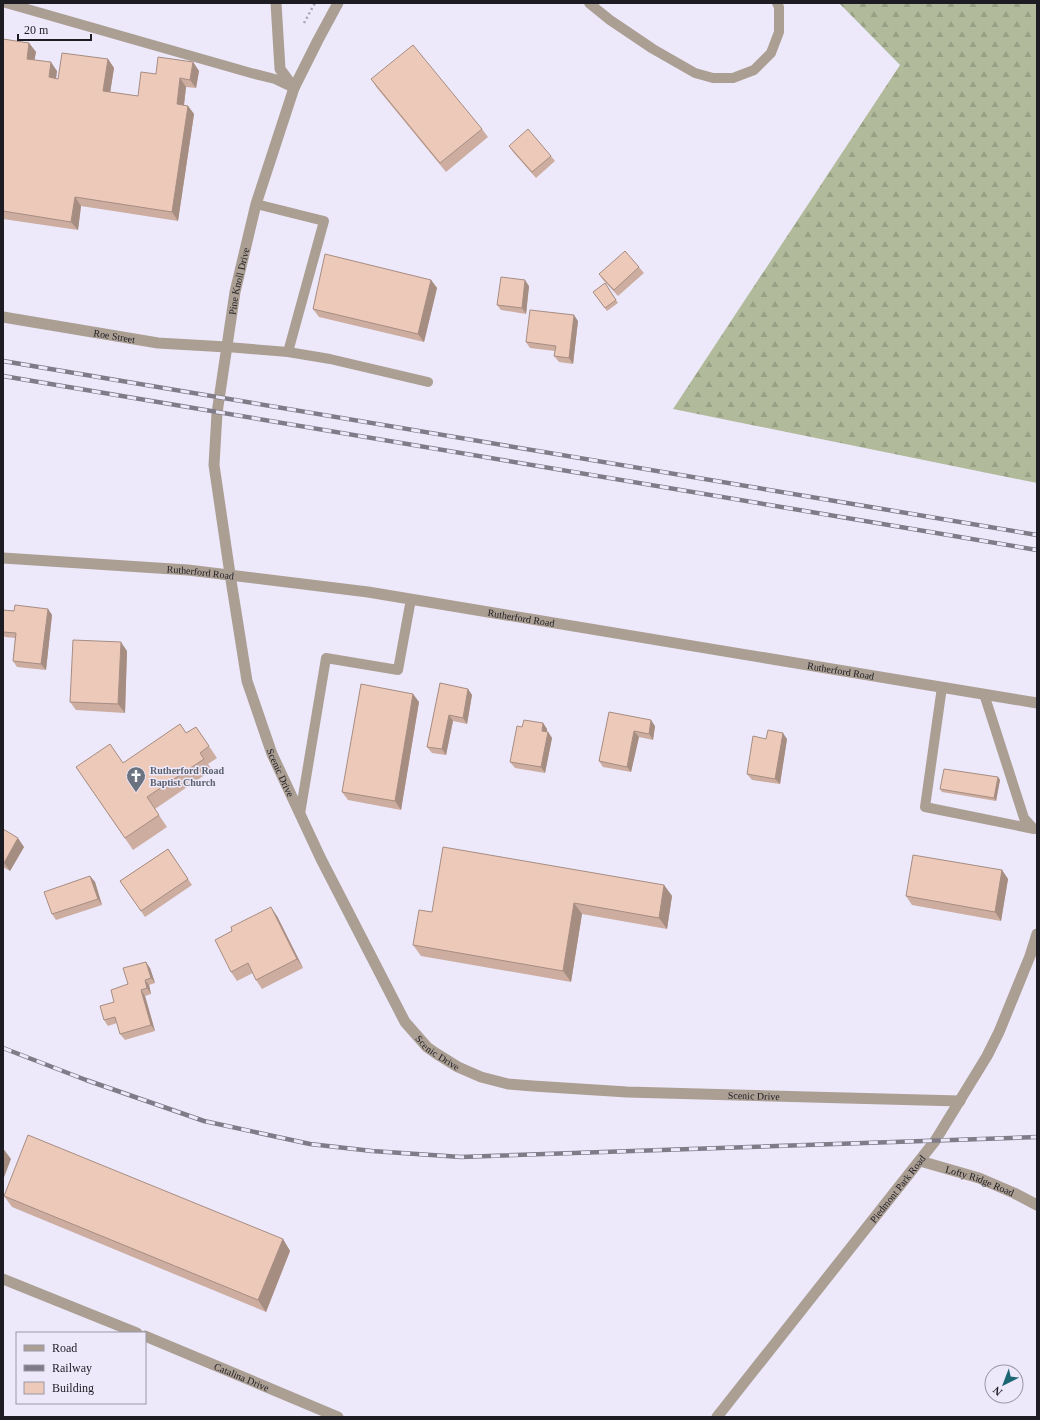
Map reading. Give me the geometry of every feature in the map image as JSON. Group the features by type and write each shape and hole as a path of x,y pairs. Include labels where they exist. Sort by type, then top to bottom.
{"street":[{"path":"276,3 280,69 294,88"},
{"name":"Pine Knoll Drive","path":"230,574 214,466 217,413 235,292 256,204 294,88 338,3"},
{"name":"Roe Street","path":"3,317 158,343 227,347"},
{"name":"Rutherford Road","path":"3,558 230,574 368,592 1037,703"},
{"name":"Scenic Drive","path":"230,574 247,680 272,754 321,859 406,1022 427,1047 458,1067 481,1077 508,1084 627,1092 960,1101"},
{"name":"Piedmont Park Road","path":"717,1417 935,1141 987,1056 999,1032 1030,956 1037,934"},
{"name":"Lofty Ridge Road","path":"920,1161 979,1178 1037,1205"},
{"path":"3,1279 135,1332"},
{"name":"Catalina Drive","path":"146,1336 338,1417"}],"lane":[{"path":"6,3 275,79 294,88"},
{"path":"589,3 610,20 653,49 695,73 713,78 733,78 754,70 771,53 779,32 779,7 777,3"},
{"path":"256,204 324,221 288,352"},
{"path":"227,347 288,352 330,359 428,382"},
{"path":"300,814 326,658 398,670 412,599"},
{"path":"942,687 925,807 1036,830"},
{"path":"984,694 1024,818 1036,830"}],"path":[{"path":"304,24 315,3"}],"green space":[{"path":"839,3 1037,3 1037,483 673,409 900,65"}],"building":[{"path":"3,39 29,43 27,59 51,62 49,77 58,79 62,53 108,59 103,91 138,96 141,72 156,74 158,57 193,62 190,80 180,78 177,104 188,106 172,212 75,197 71,222 3,211"},
{"path":"413,45 482,129 440,163 371,79"},
{"path":"528,129 551,156 532,172 509,146"},
{"path":"625,251 639,267 614,290 599,274"},
{"path":"325,254 431,280 418,334 313,309"},
{"path":"501,277 525,280 522,308 497,305"},
{"path":"605,283 616,300 605,308 593,292"},
{"path":"530,310 574,315 569,358 554,356 556,346 526,342"},
{"path":"15,605 48,609 41,664 13,661 16,633 3,632 3,610 14,611"},
{"path":"73,640 121,642 118,704 70,702"},
{"path":"440,683 468,689 463,718 449,715 442,749 427,747"},
{"path":"361,684 413,694 395,801 342,792"},
{"path":"609,712 651,720 649,734 634,731 627,767 599,761"},
{"path":"524,720 543,723 542,731 548,732 541,767 510,762 517,726 522,727"},
{"name":"Rutherford Road Baptist Church","path":"180,724 186,733 196,727 209,746 200,753 204,759 147,797 159,815 125,838 76,767 110,744 123,763"},
{"path":"768,730 783,733 775,779 747,774 753,736 766,739"},
{"path":"944,769 998,777 994,798 940,789"},
{"path":"3,829 18,838 4,863 3,862"},
{"path":"443,847 664,885 659,918 574,903 563,971 413,945 419,910 432,912"},
{"path":"168,849 188,879 141,911 120,881"},
{"path":"913,855 1002,870 995,912 906,896"},
{"path":"90,876 98,899 52,914 44,892"},
{"path":"271,907 297,959 256,980 248,963 231,972 215,940 232,931 231,927"},
{"path":"146,962 151,978 145,980 147,988 141,990 151,1025 120,1034 115,1017 104,1020 100,1006 114,1002 111,990 128,984 123,968"},
{"path":"28,1135 283,1239 258,1300 4,1196"}],"railway":[{"path":"3,361 1037,535"},
{"path":"3,376 1037,550"},
{"path":"3,1048 86,1080 204,1121 310,1144 372,1151 461,1157 1037,1137"}],"place":[{"name":"Rutherford Road Baptist Church","path":"136,793"}]}
